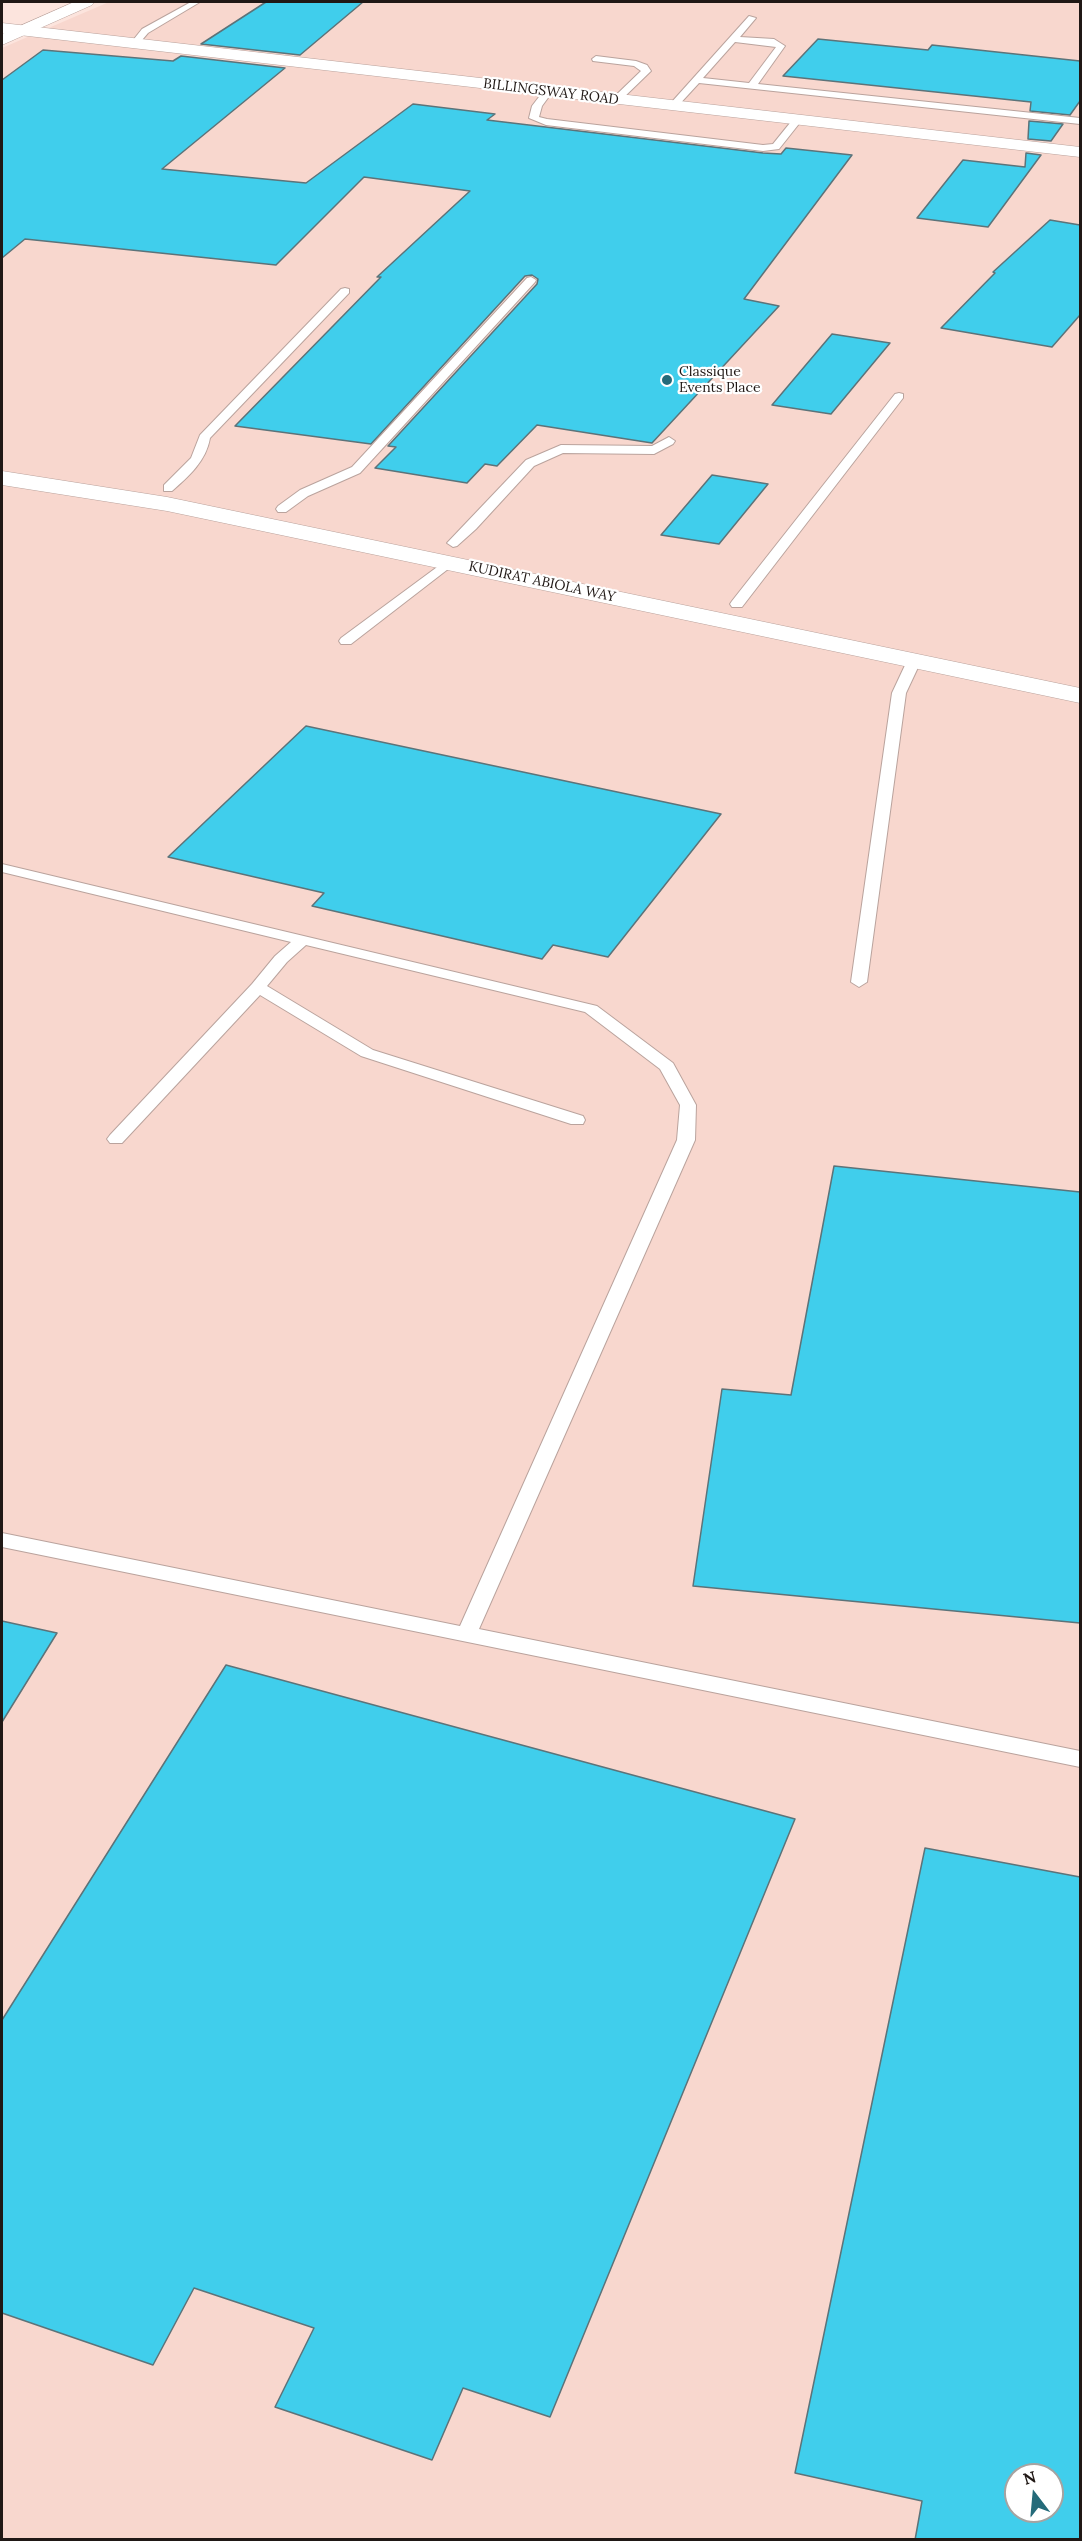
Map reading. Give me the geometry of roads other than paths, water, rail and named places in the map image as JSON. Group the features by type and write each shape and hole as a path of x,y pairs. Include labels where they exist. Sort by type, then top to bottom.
{"main road":[{"path":"2,40 86,2"},
{"name":"BILLINGSWAY ROAD","path":"2,28 1080,152"},
{"name":"KUDIRAT ABIOLA WAY","path":"2,461 282,508 450,553 914,661 1080,696"},
{"name":"KUDIRAT ABIOLA WAY","path":"2,478 168,504 737,604 1080,674"}],"lane":[{"path":"134,44 145,31 196,2"},
{"path":"673,106 752,18"},
{"path":"734,39 774,42 781,46 752,85"},
{"path":"596,59 644,67 646,71 617,99"},
{"path":"698,80 1080,122"},
{"path":"548,91 537,106 534,118 546,122 763,148 776,147 797,120"},
{"path":"282,508 304,493 356,470 531,280"},
{"path":"168,488 187,470 203,448 204,437 345,291"},
{"path":"737,604 899,396"},
{"path":"346,641 450,553 530,463 561,449 654,450 669,441"},
{"path":"859,982 899,693 914,661"},
{"path":"2,868 591,1009 667,1066 688,1105 686,1140 466,1635"},
{"path":"116,1139 258,987 281,959 303,940"},
{"path":"258,987 367,1053 577,1120"},
{"path":"2,1540 1080,1759"}],"place":[{"name":"Classique Events Place","path":"667,380"}]}
